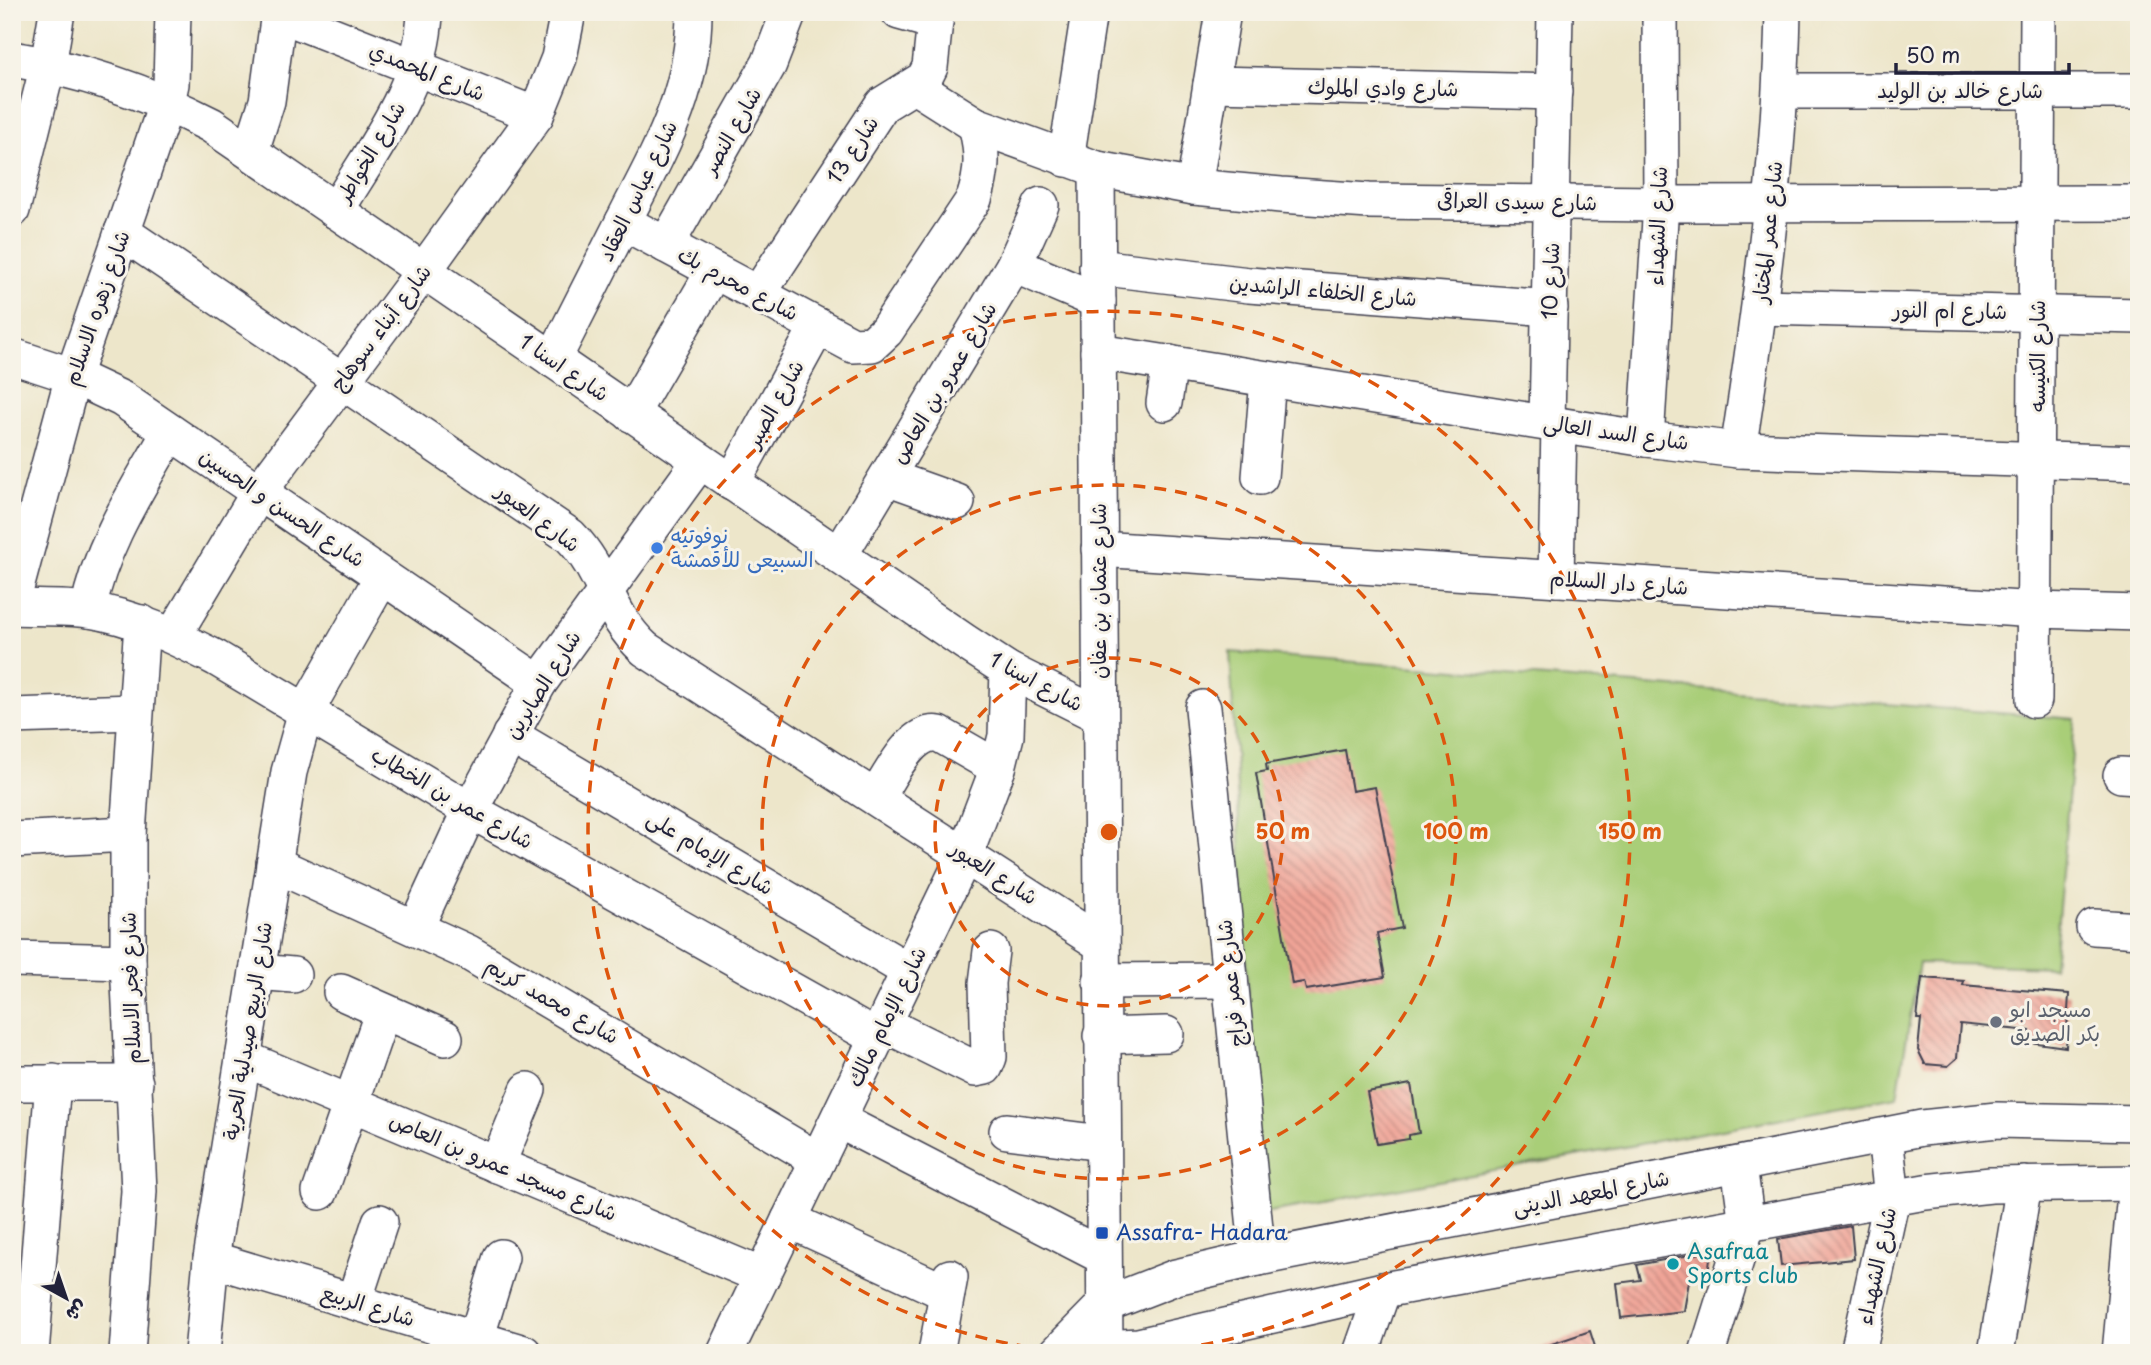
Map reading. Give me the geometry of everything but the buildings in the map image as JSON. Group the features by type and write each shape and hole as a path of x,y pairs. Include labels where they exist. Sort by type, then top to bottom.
{"street":[{"path":"14,193 48,65 57,12"},
{"name":"شارع زهره الاسلام","path":"12,605 27,481 73,376 167,102 171,84 173,12"},
{"name":"شارع الخواطر","path":"336,211 405,95 417,68 424,36 425,12"},
{"name":"شارع أبناء سوهاج","path":"158,630 536,115 559,58 568,12"},
{"name":"شارع عباس العقاد","path":"553,360 668,132 686,87 694,38 694,12"},
{"name":"شارع النصر","path":"666,245 769,64 789,12"},
{"path":"900,12 935,17 930,67 916,87"},
{"name":"شارع عثمان بن عفان","path":"1089,12 1082,164 1098,284 1102,1256 1105,1351"},
{"path":"1194,187 1223,12"},
{"name":"شارع 10","path":"1555,12 1550,308 1556,579"},
{"name":"شارع الشهداء","path":"1647,439 1661,204 1660,12"},
{"name":"شارع عمر المختار","path":"1738,450 1761,307 1772,201 1781,91 1783,12"},
{"name":"شارع الكنيسه","path":"2034,700 2038,12"},
{"path":"251,151 267,101 279,13"},
{"name":"شارع المحمدي","path":"279,13 536,115"},
{"name":"شارع اسنا 1","path":"12,59 109,80 167,102 251,151 423,272 1008,670 1100,716"},
{"name":"شارع وادي الملوك","path":"1211,84 1554,92"},
{"name":"شارع سيدى العراقى","path":"916,87 976,125 1082,164 1194,187 1369,201 2139,204"},
{"name":"شارع 13","path":"758,295 882,105 893,96 916,87"},
{"name":"شارع خالد بن الوليد","path":"1781,91 2139,91"},
{"name":"شارع محرم بك","path":"623,222 853,345 863,346 880,339 974,199 982,175 983,150 976,125"},
{"name":"شارع عمرو بن العاص","path":"839,556 1014,265 1041,205"},
{"name":"شارع العبور","path":"122,232 570,536 591,561 620,623 645,649 1100,943"},
{"name":"شارع الخلفاء الراشدين","path":"1014,265 1098,284 1249,285 1550,308"},
{"path":"631,414 714,271"},
{"name":"شارع ام النور","path":"1761,307 2139,316"},
{"name":"شارع الصبر","path":"732,483 818,326"},
{"name":"شارع السد العالى","path":"1098,352 1647,439 1738,450 2139,463"},
{"name":"شارع الحسن و الحسين","path":"12,356 73,376 122,399 539,684"},
{"path":"1164,403 1170,363"},
{"path":"1260,478 1268,379"},
{"path":"88,610 95,573 104,551 170,432"},
{"name":"شارع الصابرين","path":"415,927 470,810 539,684 700,461"},
{"path":"887,477 957,502"},
{"name":"شارع دار السلام","path":"1099,550 2036,610 2139,613"},
{"name":"شارع الربيع صيدلية الحرية","path":"202,1353 211,1259 289,772 306,711 382,577"},
{"name":"شارع عمر بن الخطاب","path":"12,605 88,610 158,630 306,711 470,810 881,1031 975,1069 985,1067 989,1057 987,983 991,951"},
{"name":"شارع فجر الاسلام","path":"127,1353 139,1191 128,962 128,834 134,712 158,630"},
{"name":"شارع الإمام مالك","path":"736,1350 762,1276 965,855 998,768 1006,736 1008,670"},
{"name":"شارع عمر فراج","path":"1203,708 1258,1258"},
{"path":"12,716 134,712"},
{"path":"876,797 916,740 930,732 939,734 998,768"},
{"name":"شارع الإمام على","path":"510,735 909,971"},
{"path":"12,840 128,834"},
{"name":"شارع محمد كريم","path":"274,864 415,927 520,982 818,1160"},
{"path":"2094,927 2139,930"},
{"path":"12,959 128,962"},
{"path":"257,972 293,975"},
{"path":"1101,981 1230,980"},
{"path":"341,992 445,1038"},
{"path":"320,1192 383,1011"},
{"path":"1101,1036 1166,1034"},
{"name":"شارع مسجد عمرو بن العاص","path":"243,1058 762,1276"},
{"path":"31,1353 53,1082"},
{"path":"12,1083 135,1083"},
{"path":"497,1165 528,1090"},
{"path":"838,1120 1102,1256"},
{"name":"شارع المعهد الدينى","path":"1062,1348 1104,1305 1176,1278 1258,1258 1922,1128 1997,1121 2139,1123"},
{"path":"1007,1131 1102,1143"},
{"name":"شارع الشهداء","path":"1858,1353 1892,1198 1885,1136"},
{"path":"1707,1353 1747,1225 1739,1165"},
{"path":"2120,1353 2137,1183"},
{"name":"شارع المعهد الدينى","path":"1062,1348 1105,1351 1138,1346 1383,1290 1892,1198 1958,1188 2024,1184 2137,1183"},
{"path":"1996,1353 2024,1184"},
{"path":"789,1220 949,1285 936,1353"},
{"path":"354,1301 380,1222"},
{"path":"496,1347 501,1257"},
{"name":"شارع الربيع","path":"211,1259 496,1347"},
{"path":"1361,1353 1383,1290"}],"green space":[{"path":"1230,652 2075,719 2054,967 1919,963 1897,1097 1259,1214"}],"place":[{"name":"نوفوتيه السبيعى للأقمشة","path":"657,548"},
{"name":"مسجد ابو بكر الصديق","path":"1996,1022"},
{"name":"Assafra- Hadara","path":"1102,1233"},
{"name":"Asafraa Sports club","path":"1673,1264"}]}
